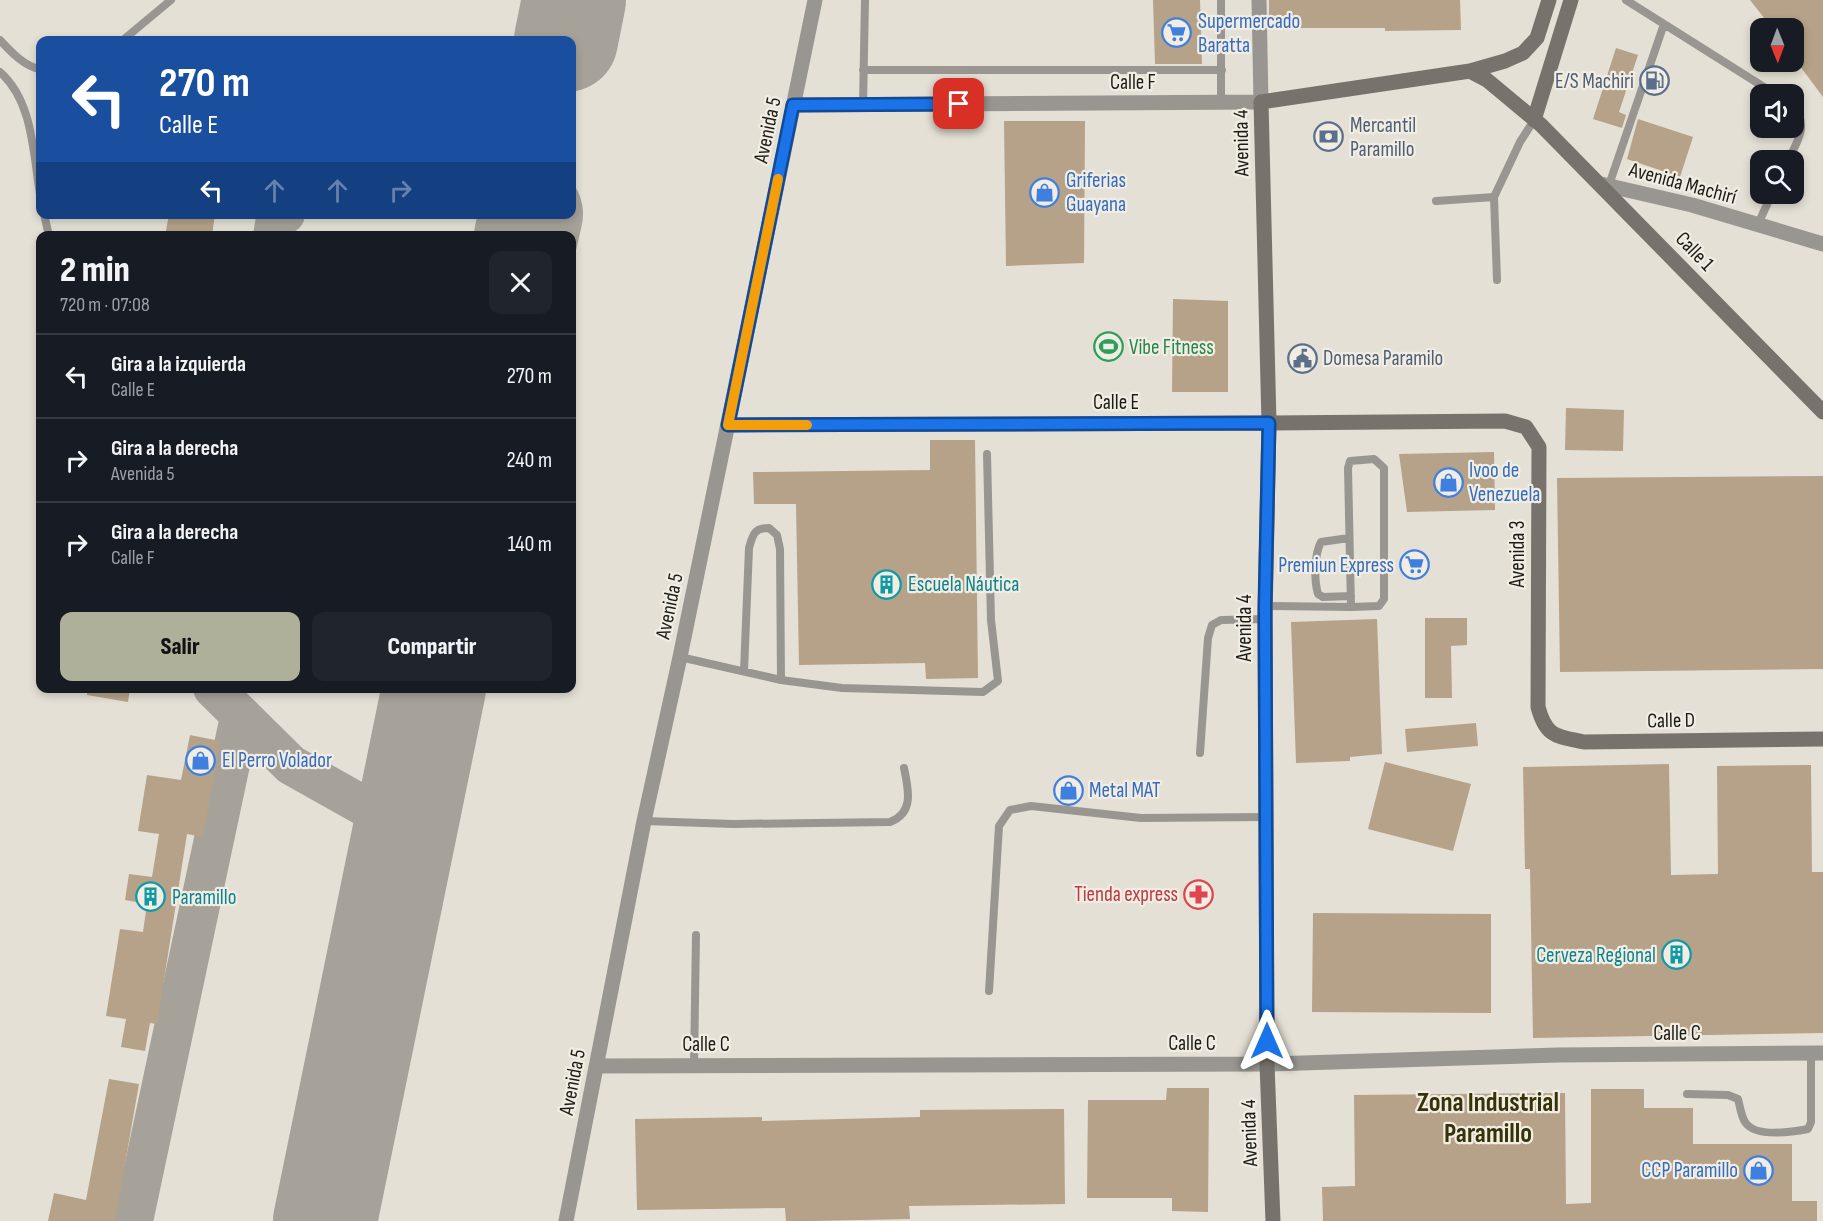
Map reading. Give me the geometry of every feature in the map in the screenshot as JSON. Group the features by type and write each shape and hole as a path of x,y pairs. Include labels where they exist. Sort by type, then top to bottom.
{"main road":[{"name":"Calle F","path":"1261,102 1470,71 1523,53 1537,38 1549,0"},
{"path":"1534,120 1571,0"},
{"name":"Calle 1","path":"1470,71 1487,80 1605,184 1823,412"},
{"name":"Avenida 4","path":"1261,102 1269,423 1265,613 1267,1064 1272,1221"},
{"name":"Calle E","path":"1269,423 1505,422"},
{"name":"Avenida 3","path":"1505,422 1526,427 1539,447 1538,707"},
{"name":"Calle D","path":"1538,707 1542,725 1553,735 1584,742 1823,740"}],"street":[{"name":"Avenida 5","path":"566,1221 644,820 680,657 815,0"},
{"name":"Avenida 4","path":"1259,0 1261,102"},
{"name":"Calle F","path":"793,105 1261,102"},
{"name":"Avenida Machirí","path":"1605,184 1823,244"},
{"name":"Calle E","path":"728,425 1269,423"},
{"name":"Calle C","path":"596,1066 1267,1064 1558,1055 1817,1053"}],"lane":[{"path":"128,36 171,0"},
{"path":"863,105 865,0"},
{"path":"1221,0 1221,103"},
{"path":"1626,0 1759,84"},
{"path":"1605,184 1664,24"},
{"path":"0,40 13,53 36,68"},
{"path":"863,70 1222,70"},
{"path":"0,72 13,83 24,106 36,172"},
{"path":"1497,280 1494,197 1520,142 1534,120"},
{"path":"1436,201 1494,197"},
{"path":"1757,226 1767,204"},
{"path":"680,657 781,680 842,688 983,692 998,681 991,620 987,454"},
{"path":"1200,753 1208,638 1212,625 1221,620 1265,613 1379,606 1384,599 1384,468 1374,459 1350,461 1351,607"},
{"path":"744,671 749,548 754,532 759,528 769,528 777,535 780,549 781,680"},
{"path":"1349,538 1321,542 1318,548 1316,586 1318,594 1323,597 1351,596"},
{"path":"644,820 733,824 891,822 899,819 908,805 904,768"},
{"path":"989,991 999,826 1010,810 1030,806 1141,818 1267,817"},
{"path":"694,1065 696,935"},
{"path":"1688,1094 1728,1095 1738,1099 1744,1122 1752,1129 1760,1131 1808,1129 1811,1122 1817,1053"}],"building":[{"name":"Supermercado Baratta","path":"1153,0 1200,0 1202,64 1155,64"},
{"path":"1269,0 1460,0 1461,30 1269,28"},
{"path":"1750,0 1823,0 1823,97 1804,71 1804,18 1764,18"},
{"path":"1616,48 1638,55 1619,112 1626,115 1622,128 1593,119"},
{"path":"1638,119 1693,137 1680,177 1627,159"},
{"name":"Griferias Guayana","path":"1004,121 1085,121 1084,263 1006,266"},
{"path":"168,219 214,219 213,231 166,231"},
{"path":"1173,299 1228,301 1228,392 1172,392"},
{"path":"1566,408 1624,410 1623,451 1565,450"},
{"name":"Escuela Náutica","path":"930,440 975,440 978,678 926,679 925,663 799,665 796,504 754,504 753,472 930,470"},
{"name":"Ivoo de Venezuela","path":"1494,452 1495,510 1407,512 1399,454"},
{"path":"1823,476 1823,669 1560,672 1557,478"},
{"path":"1425,618 1467,618 1467,645 1451,646 1452,698 1425,698"},
{"path":"1377,619 1382,754 1350,757 1350,761 1296,763 1291,622"},
{"path":"87,693 129,693 128,702 87,695"},
{"path":"1476,723 1478,746 1407,752 1405,729"},
{"name":"Paramillo","path":"190,735 220,741 203,837 187,834 157,1024 150,1023 145,1051 121,1047 126,1019 106,1016 120,929 143,932 147,904 125,900 129,874 152,877 159,834 138,831 147,775 181,780"},
{"path":"1385,762 1471,784 1453,851 1368,829"},
{"name":"Cerveza Regional","path":"1669,764 1671,875 1718,874 1717,766 1811,765 1812,872 1823,872 1823,1033 1533,1038 1530,869 1525,869 1523,767"},
{"path":"1313,913 1491,914 1491,1013 1312,1012"},
{"path":"109,1079 139,1084 115,1221 48,1221 54,1193 86,1200"},
{"path":"1167,1088 1209,1088 1208,1212 1172,1211 1172,1198 1087,1198 1088,1100 1166,1100"},
{"path":"1591,1089 1644,1089 1644,1108 1693,1108 1693,1144 1792,1144 1792,1201 1817,1201 1817,1221 1323,1221 1322,1187 1355,1186 1354,1095 1565,1093 1566,1204 1591,1203"},
{"path":"1064,1109 1065,1204 909,1206 910,1219 810,1221 786,1221 785,1208 637,1210 635,1119 762,1117 762,1121 920,1117 920,1110"}],"taxiway":[{"path":"274,231 276,219"},
{"path":"218,693 291,765 405,829"},
{"path":"133,1221 240,717"}],"runway":[{"path":"567,36 574,0"},
{"path":"527,231 530,219"},
{"path":"325,1221 433,693"}],"slow traffic":[{"path":"778,179 728,425 807,425"}],"place":[{"name":"Supermercado Baratta","path":"1177,33"},
{"name":"E/S Machiri","path":"1655,81"},
{"name":"Mercantil Paramillo","path":"1329,137"},
{"name":"Griferias Guayana","path":"1045,192"},
{"name":"Vibe Fitness","path":"1108,347"},
{"name":"Domesa Paramilo","path":"1302,358"},
{"name":"Ivoo de Venezuela","path":"1448,482"},
{"name":"Premiun Express","path":"1415,565"},
{"name":"Escuela Náutica","path":"887,584"},
{"name":"El Perro Volador","path":"201,760"},
{"name":"Metal MAT","path":"1068,790"},
{"name":"Tienda express","path":"1199,894"},
{"name":"Paramillo","path":"151,897"},
{"name":"Cerveza Regional","path":"1677,955"},
{"name":"CCP Paramillo","path":"1759,1170"}],"district":[{"name":"Zona Industrial Paramillo","path":"1488,1118"}],"route":[{"path":"959,104 793,105 728,425 1269,423 1265,606 1267,1041"}]}
